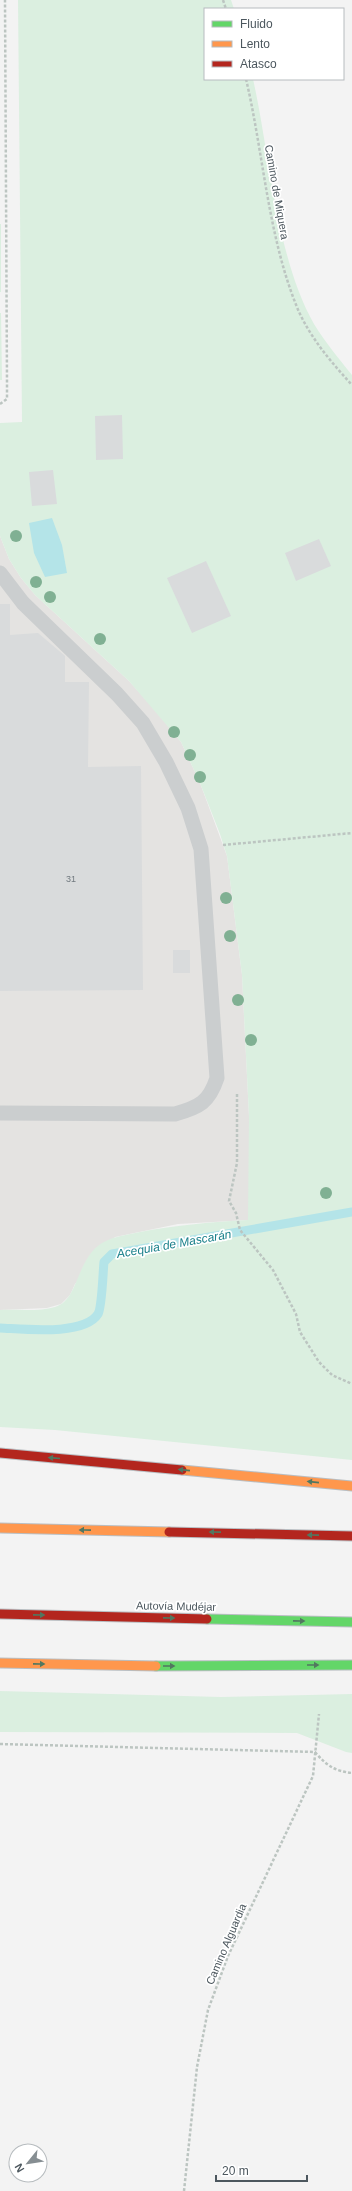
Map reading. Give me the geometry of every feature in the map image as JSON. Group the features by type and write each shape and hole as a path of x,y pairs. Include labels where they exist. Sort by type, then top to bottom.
{"highway":[{"path":"0,1454 352,1486"},
{"path":"0,1528 352,1536"},
{"name":"Autovía Mudéjar","path":"0,1614 352,1622"},
{"path":"0,1663 140,1666 352,1665"}],"lane":[{"path":"0,573 23,603 117,694 143,723 166,762 188,808 201,849 217,1078 211,1094 201,1105 175,1114 0,1113"}],"path":[{"path":"0,404 7,399 5,0"},
{"name":"Camino de Miquera","path":"246,80 260,145 275,235 300,312 327,356 352,385"},
{"path":"201,849 241,843 352,833"},
{"path":"237,1088 237,1163 228,1201 236,1213 238,1227 273,1270 296,1314 300,1332 319,1362 332,1375 352,1384"},
{"name":"Camino Alguardia","path":"184,2191 197,2068 208,2010 228,1956 313,1776 319,1714"},
{"path":"0,1744 315,1752 326,1765 344,1772 352,1772"}],"shaded area":[{"path":"0,536 9,559 21,578 35,595 129,681 181,742 200,783 227,856 242,975 249,1116 249,1220 178,1224 115,1237 75,1284 70,1295 61,1304 47,1308 0,1310"}],"green space":[{"path":"18,0 231,0 234,8 204,8 204,80 253,80 282,237 291,268 301,297 314,324 327,344 352,375 352,1460 55,1430 0,1427 0,1310 48,1309 63,1303 74,1288 87,1259 102,1243 111,1239 167,1227 248,1220 249,1116 242,975 227,856 200,783 181,742 129,681 35,595 21,578 9,559 0,536 0,423 22,422"},
{"path":"1,224 1,292 0,292"},
{"path":"1,313 2,380 0,380"},
{"path":"0,1691 221,1697 352,1694 352,1753 297,1733 0,1732"}],"water":[{"path":"52,518 62,545 67,573 45,577 34,553 29,523"}],"building":[{"path":"122,415 123,459 96,460 95,416"},
{"path":"53,470 57,504 32,506 29,472"},
{"path":"319,539 331,566 296,581 285,553"},
{"path":"206,561 231,616 192,633 167,578"},
{"path":"0,604 10,604 10,635 38,633 65,656 65,682 89,682 88,767 141,766 143,990 0,991"},
{"path":"173,950 190,950 190,973 173,973"}],"waterway":[{"name":"Acequia de Mascarán","path":"0,1328 53,1330 80,1326 91,1321 98,1314 99,1310 104,1262 112,1254 352,1212"}],"traffic: fast":[{"path":"207,1619 352,1622"},
{"path":"156,1666 352,1665"}],"traffic: slow":[{"path":"182,1470 352,1486"},
{"path":"0,1528 169,1532"},
{"path":"0,1663 156,1666"}],"traffic: jam":[{"path":"0,1453 182,1470"},
{"path":"169,1532 352,1536"},
{"path":"0,1614 207,1619"}]}
